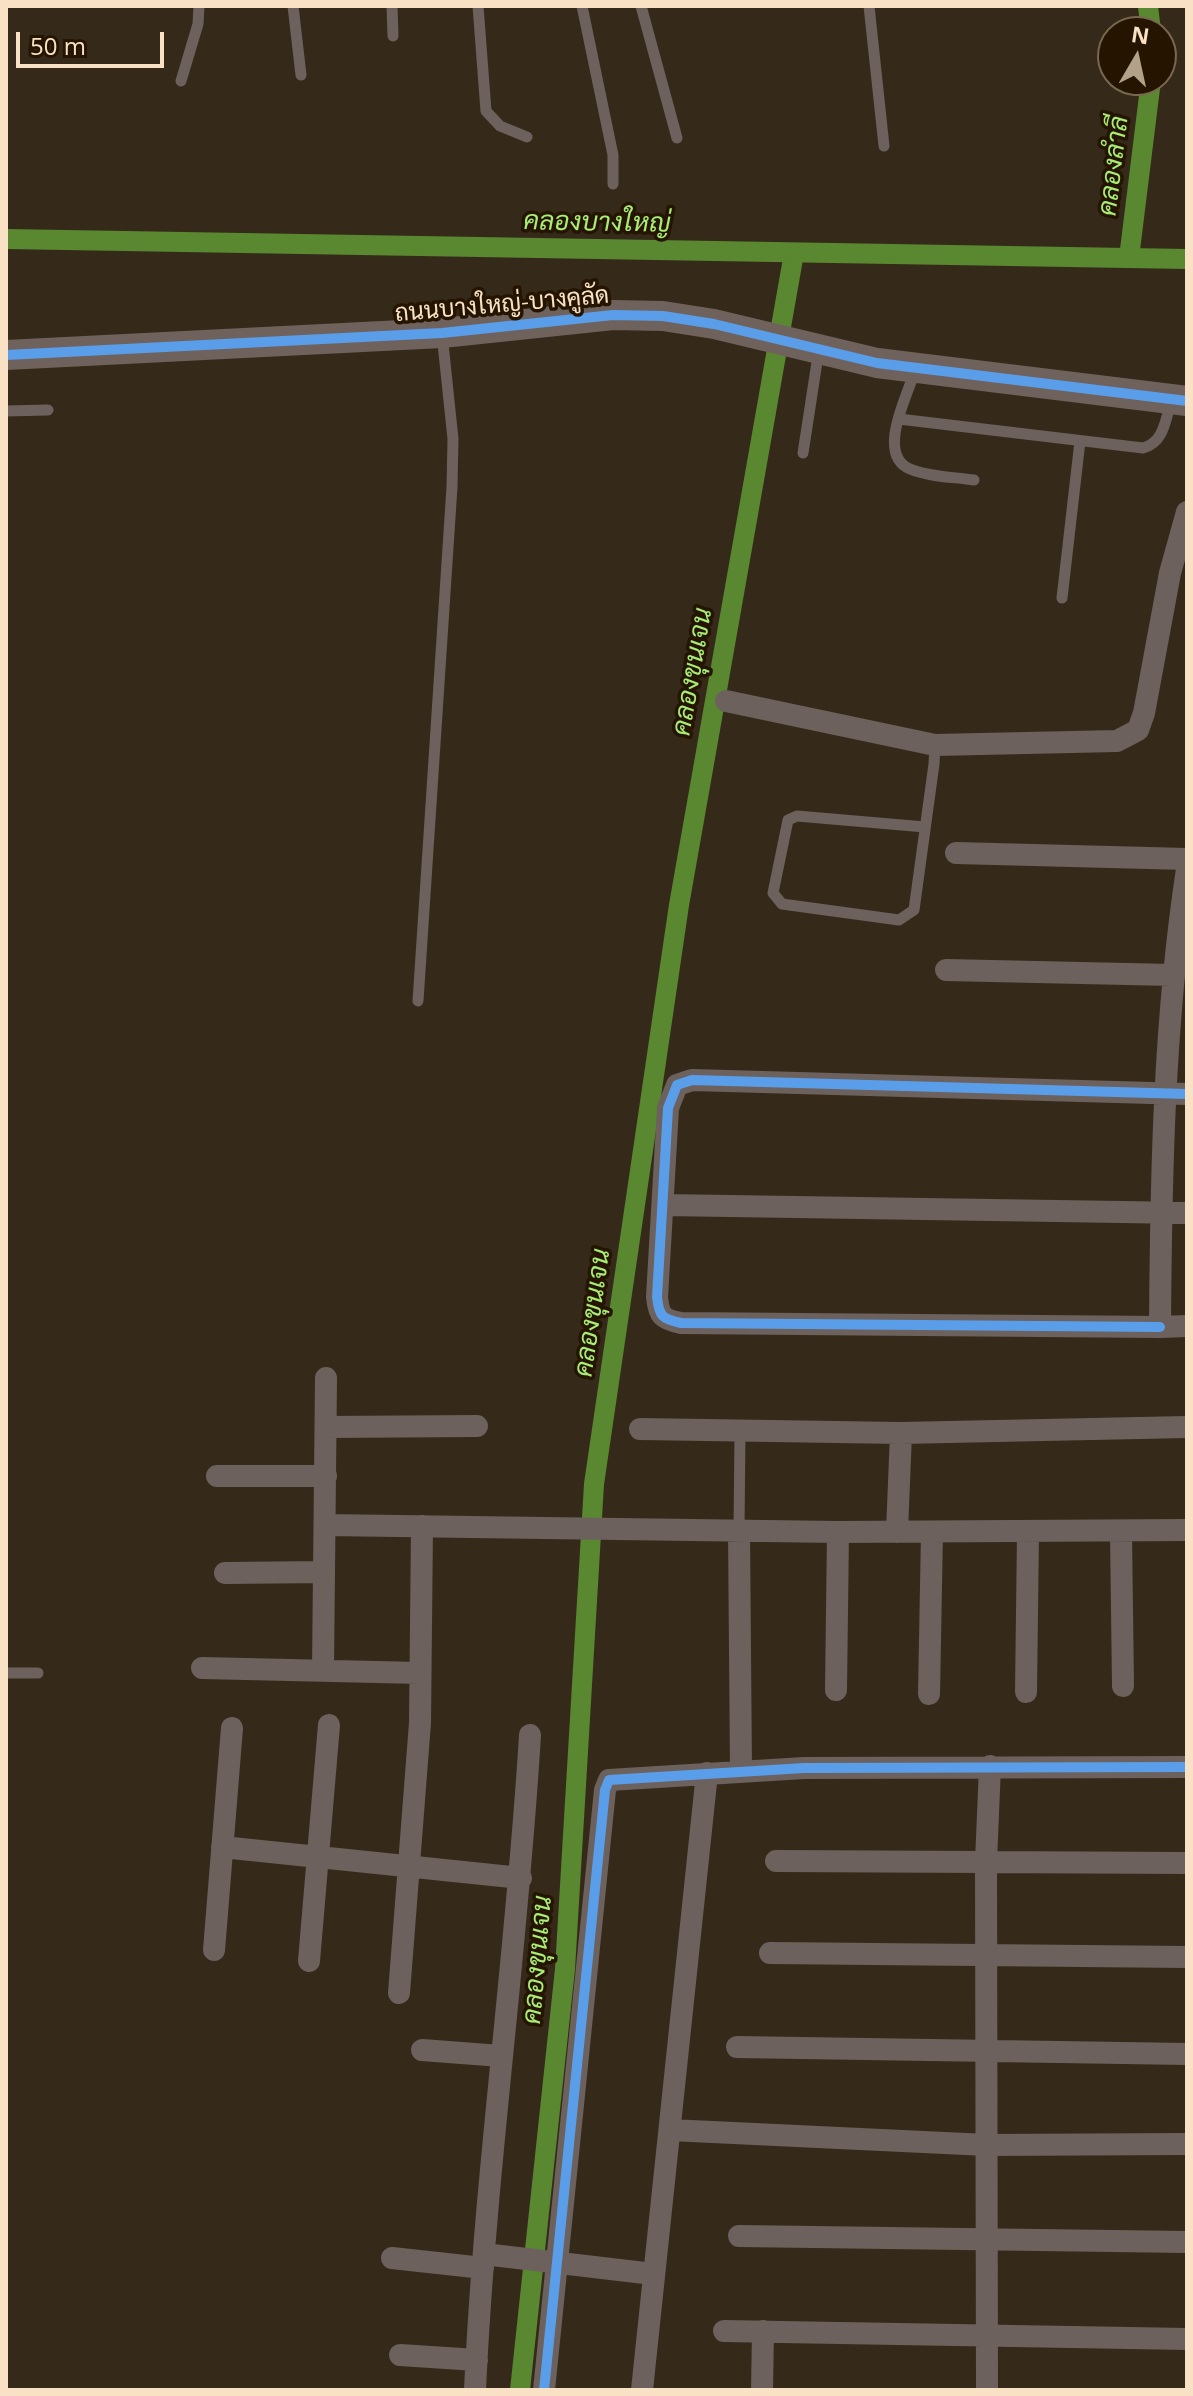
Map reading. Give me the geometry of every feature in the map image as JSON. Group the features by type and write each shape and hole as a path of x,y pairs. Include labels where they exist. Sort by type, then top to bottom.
{"street":[{"name":"ถนนบางใหญ่-บางคูลัด","path":"6,355 442,333 613,315 663,316 811,346 877,363 1180,400"},
{"path":"726,701 935,745 1117,741 1138,730 1180,569 1187,512"},
{"path":"956,853 1187,859"},
{"path":"1160,1327 1161,1212 1176,1093 1172,975 1181,952 1187,869"},
{"path":"946,970 1172,975"},
{"path":"1176,1093 692,1080 677,1085 668,1108 657,1297 659,1313 664,1320 681,1323 1187,1326"},
{"path":"664,1205 1187,1213"},
{"path":"323,1669 326,1378"},
{"path":"326,1427 477,1426"},
{"path":"640,1429 901,1433 1187,1427"},
{"path":"897,1532 901,1433"},
{"path":"217,1476 326,1476"},
{"path":"325,1525 932,1533 1187,1530"},
{"path":"399,1993 412,1864 422,1526"},
{"path":"739,1531 741,1770"},
{"path":"836,1690 838,1532"},
{"path":"929,1694 932,1533"},
{"path":"1026,1692 1028,1533"},
{"path":"1121,1533 1123,1686"},
{"path":"225,1573 324,1572"},
{"path":"202,1668 420,1673"},
{"path":"309,1961 329,1725"},
{"path":"214,1950 232,1728"},
{"path":"475,2390 490,2260 501,2056 521,1878 530,1735"},
{"path":"987,2390 986,1862 990,1766"},
{"path":"544,2390 552,2262 605,1790 609,1780 741,1770 1187,1767"},
{"path":"642,2390 707,1773"},
{"path":"222,1847 412,1864 521,1878"},
{"path":"776,1861 1187,1863"},
{"path":"770,1953 1187,1957"},
{"path":"737,2047 1187,2054"},
{"path":"422,2050 501,2056"},
{"path":"670,2130 987,2145 1187,2144"},
{"path":"739,2236 1187,2242"},
{"path":"392,2258 552,2262 653,2274"},
{"path":"724,2331 1187,2339"},
{"path":"762,2390 763,2331"},
{"path":"400,2355 477,2360"}],"lane":[{"path":"181,81 198,24 199,6"},
{"path":"293,6 301,75"},
{"path":"392,6 393,36"},
{"path":"478,6 486,111 500,126 527,137"},
{"path":"582,6 613,155 613,184"},
{"path":"641,6 677,138"},
{"path":"869,6 884,146"},
{"path":"418,1001 452,487 453,439 442,333"},
{"path":"803,453 811,346"},
{"path":"916,366 892,445 897,460 910,469 974,480"},
{"path":"899,419 1143,448 1153,445 1161,436 1180,400"},
{"path":"6,411 48,410"},
{"path":"1062,598 1080,441"},
{"path":"925,827 797,816 788,820 773,893 776,900 782,904 899,920 914,910 925,827 935,745"},
{"path":"739,1531 740,1431"},
{"path":"6,1673 38,1673"}],"waterway":[{"name":"คลองลำลี","path":"1148,6 1149,16"},
{"name":"คลองลำลี","path":"1129,258 1149,96"},
{"name":"คลองบางใหญ่","path":"6,239 1187,259"},
{"name":"คลองขุนเจน","path":"520,2390 565,1969 594,1484 679,905 794,253"}],"cycle path":[{"path":"6,355 442,333 613,315 663,316 714,324 877,363 1187,401"},
{"path":"1160,1327 681,1323 670,1320 660,1313 657,1297 668,1108 677,1085 692,1080 1187,1094"},
{"path":"544,2390 605,1790 609,1780 804,1768 1187,1767"}]}
